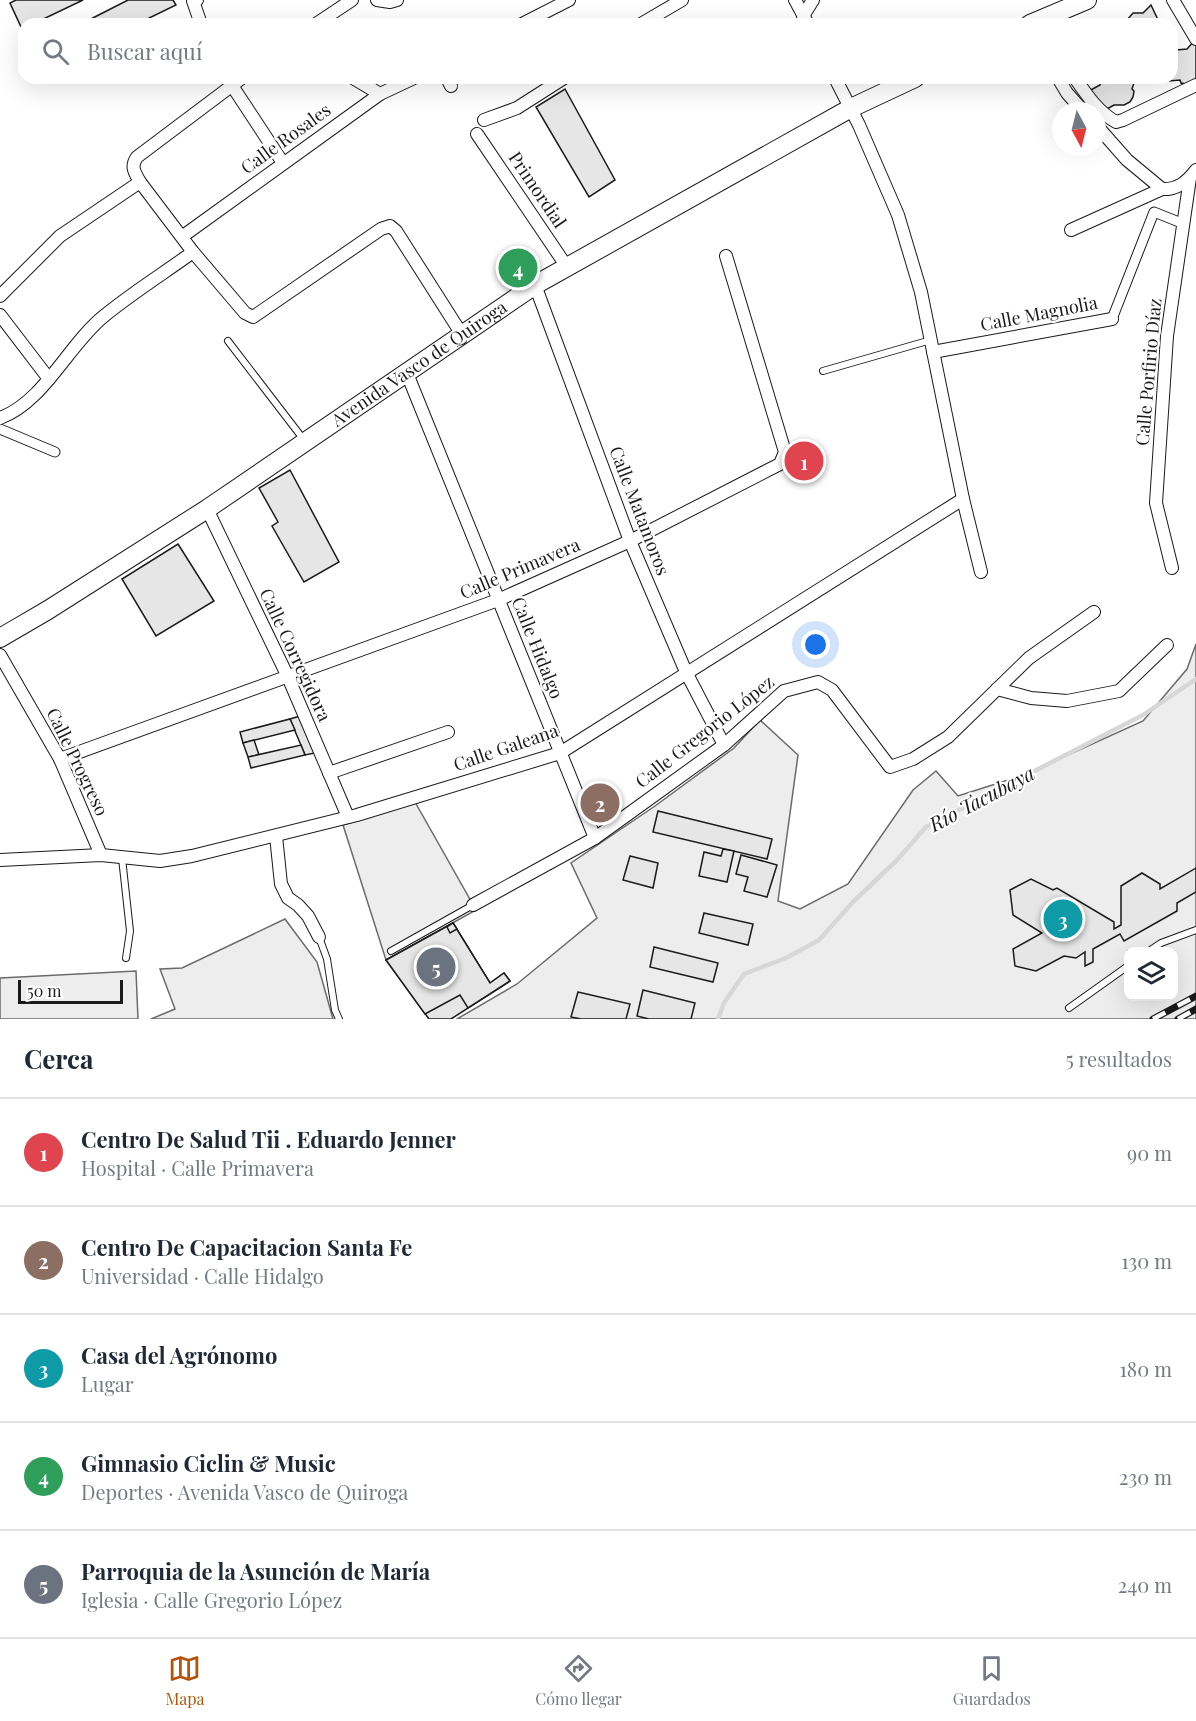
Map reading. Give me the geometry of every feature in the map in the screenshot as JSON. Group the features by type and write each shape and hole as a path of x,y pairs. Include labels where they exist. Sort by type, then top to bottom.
{"main road":[{"path":"1048,18 1087,0"},
{"name":"Avenida Vasco de Quiroga","path":"0,638 207,509 461,333 535,285 851,108 902,84"}],"street":[{"path":"325,18 352,0"},
{"path":"378,0 390,2 397,0"},
{"path":"534,18 569,0"},
{"path":"651,18 682,0"},
{"path":"795,0 805,18"},
{"path":"807,18 813,0"},
{"path":"1173,0 1196,39"},
{"path":"195,1 199,18"},
{"path":"228,84 137,157 133,162 133,170 193,252 246,313 253,317 381,229 390,226 396,231 461,333"},
{"path":"235,84 283,163"},
{"path":"363,84 380,94"},
{"name":"Calle Rosales","path":"183,237 380,94 401,84"},
{"path":"484,120 517,108 555,84"},
{"path":"839,84 898,215 921,292 963,499 981,572"},
{"path":"1062,84 1075,102"},
{"path":"1079,84 1090,99 1116,122 1196,84"},
{"name":"Primordial","path":"477,134 567,267"},
{"path":"1106,136 1127,160 1162,189"},
{"name":"Calle Porfirio Díaz","path":"1071,230 1162,189 1169,190 1179,187 1193,174"},
{"name":"Calle Porfirio Díaz","path":"1172,568 1156,503 1167,336 1193,174"},
{"path":"0,296 60,236 140,182"},
{"name":"Calle Magnolia","path":"932,346 1112,319 1154,212 1184,224"},
{"path":"0,418 26,401 49,379 82,337 104,316 193,252"},
{"name":"Calle Primavera","path":"60,759 498,600 630,542 780,464 785,452 726,256"},
{"name":"Calle Matamoros","path":"535,285 630,542 686,672 724,745"},
{"path":"0,315 49,379"},
{"name":"Calle Hidalgo","path":"406,371 596,838"},
{"path":"0,429 56,452"},
{"name":"Calle Galeana","path":"0,860 101,855 160,861 192,856 348,817 560,753 963,499"},
{"name":"Calle Corregidora","path":"207,509 288,677 348,817"},
{"name":"Calle Gregorio López","path":"473,905 596,838 724,745 784,691 818,682 832,690 890,767 913,759 948,737 1029,658 1094,612"},
{"path":"997,689 1031,698 1067,701 1119,691 1167,645"},
{"name":"Calle Progreso","path":"0,655 60,759 101,855"},
{"path":"328,773 448,732"},
{"path":"276,836 281,884 288,898 308,916 319,937"}],"lane":[{"path":"228,341 305,441"},
{"path":"823,371 932,346"},
{"path":"122,857 130,932 126,958"},
{"name":"Calle Gregorio López","path":"391,951 473,905"},
{"path":"1155,947 1196,930"},
{"path":"319,937 327,959 335,1010 339,1019"},
{"path":"1069,1008 1124,969"}],"shaded area":[{"path":"1196,644 1196,1019 457,1019 517,984 597,918 571,863 655,806 734,748 760,720 798,755 778,901 800,909 848,884 913,790 936,771 958,796 1024,775 1143,721 1187,669"},
{"path":"415,802 476,910 386,960 343,825"},
{"path":"285,919 317,962 333,1019 151,1019 175,1009 160,969 182,968"},
{"path":"136,971 138,1019 0,1019 0,978"}],"building":[{"path":"16,0 83,0 46,18 18,18 18,20 10,3"},
{"path":"128,0 173,0 176,5 149,18 93,18"},
{"path":"1151,5 1157,18 1129,18 1133,13 1143,13"},
{"path":"1194,41 1196,80 1186,84 1178,80 1178,50 1187,49"},
{"path":"1100,84 1134,84 1133,97 1130,102 1107,109 1106,102 1100,102 1089,91"},
{"path":"565,89 615,180 589,197 536,107"},
{"path":"290,470 339,562 304,582 272,526 278,522 259,488"},
{"path":"178,544 214,601 156,636 122,579"},
{"path":"300,716 315,753 305,755 290,719"},
{"path":"290,719 295,730 243,743 240,732"},
{"path":"254,740 259,755 248,757 243,743"},
{"path":"301,745 305,755 251,768 248,757"},
{"path":"658,811 772,839 767,859 653,832"},
{"path":"723,849 734,851 727,882 699,876 704,852 721,856"},
{"path":"741,855 777,865 767,897 744,891 748,877 736,874"},
{"path":"630,856 658,863 653,888 623,880"},
{"path":"1196,868 1196,892 1177,903 1177,911 1124,941 1120,934 1093,949 1093,962 1085,966 1085,952 1076,958 1064,956 1036,971 1015,966 1013,949 1042,933 1013,915 1010,890 1031,879 1053,890 1057,888 1114,922 1114,929 1121,925 1121,886 1142,873 1160,884 1160,889"},
{"path":"704,913 753,924 748,945 699,933"},
{"path":"453,923 490,983 504,973 510,981 451,1019 429,1019 386,960"},
{"path":"453,923 490,983 504,973 510,981 468,1008 460,995 425,1014 386,960"},
{"path":"453,923 457,929 450,933 447,927"},
{"path":"654,947 718,963 713,982 650,967"},
{"path":"643,990 695,1003 691,1019 649,1019 637,1016"},
{"path":"578,992 630,1004 626,1019 571,1017"}],"waterway":[{"name":"Río Tacubaya","path":"718,1019 724,1003 744,974 786,958 819,940 926,827 1143,715 1196,679"}],"railway":[{"path":"1153,1019 1196,996"},
{"path":"1178,1019 1196,1009"}],"place":[{"name":"Gimnasio Ciclin & Music","path":"518,268"},
{"name":"Centro De Salud Tii . Eduardo Jenner","path":"804,461"},
{"name":"Centro De Capacitacion Santa Fe","path":"600,803"},
{"name":"Casa del Agrónomo","path":"1063,919"},
{"name":"Parroquia de la Asunción de María","path":"436,967"}]}
